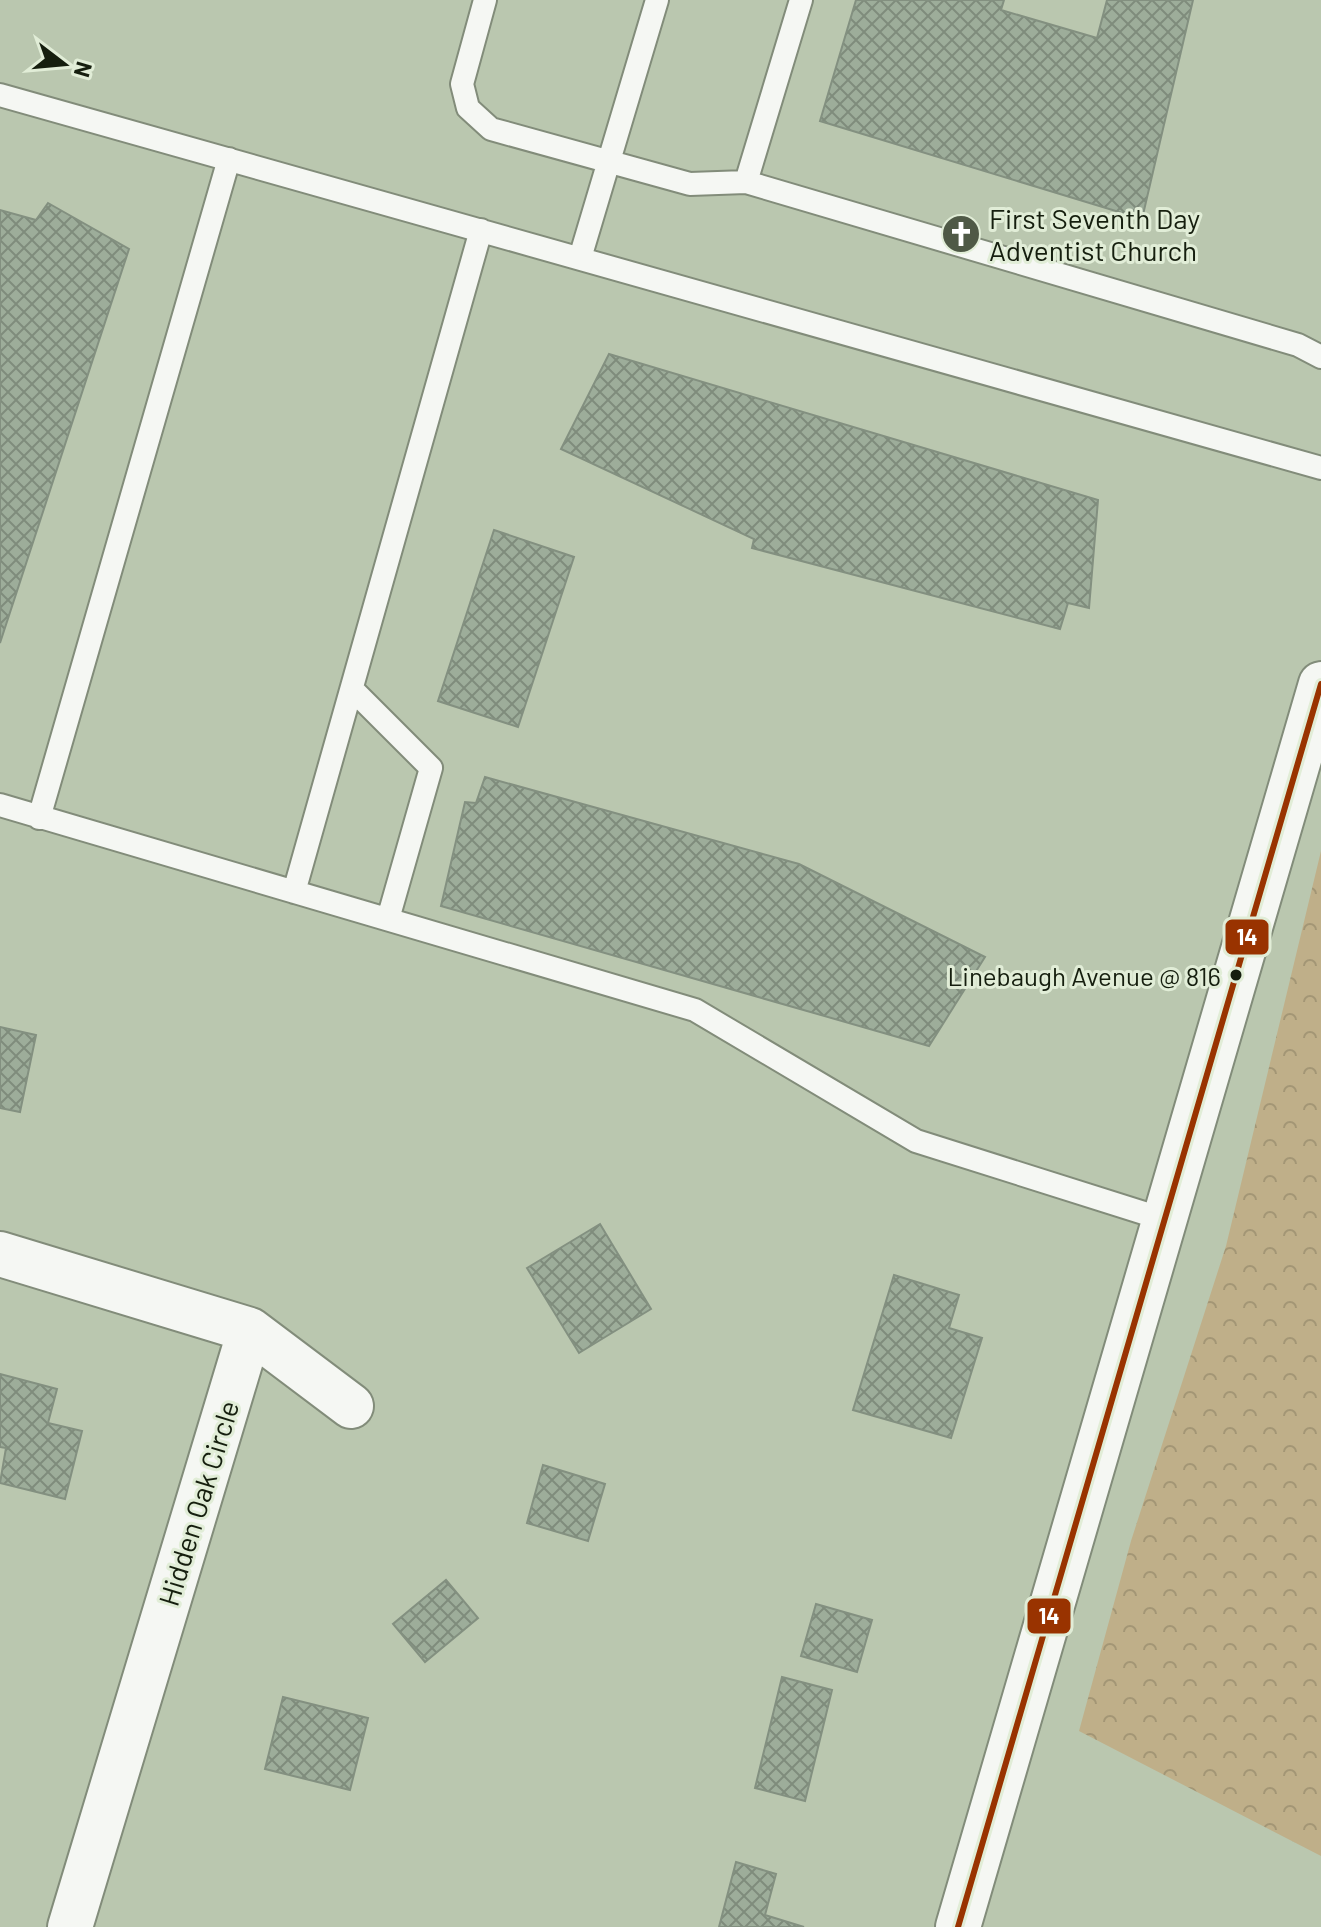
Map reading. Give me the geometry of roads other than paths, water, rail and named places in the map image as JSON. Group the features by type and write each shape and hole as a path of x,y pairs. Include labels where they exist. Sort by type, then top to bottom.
{"street":[{"path":"958,1927 1321,684"},
{"path":"0,1254 250,1330 351,1406"},
{"name":"Hidden Oak Circle","path":"70,1927 250,1330"}],"lane":[{"path":"485,0 462,84 468,108 491,129 690,184 746,182 1298,345 1321,357"},
{"path":"580,258 657,0"},
{"path":"746,182 801,0"},
{"path":"0,95 1321,468"},
{"path":"39,818 229,159"},
{"path":"294,892 481,230"},
{"path":"352,689 431,768 388,919"},
{"path":"0,805 695,1010 916,1141 1166,1220"}],"place":[{"name":"First Seventh Day Adventist Church","path":"961,234"},
{"name":"Linebaugh Avenue @ 816","path":"1236,975"}]}
